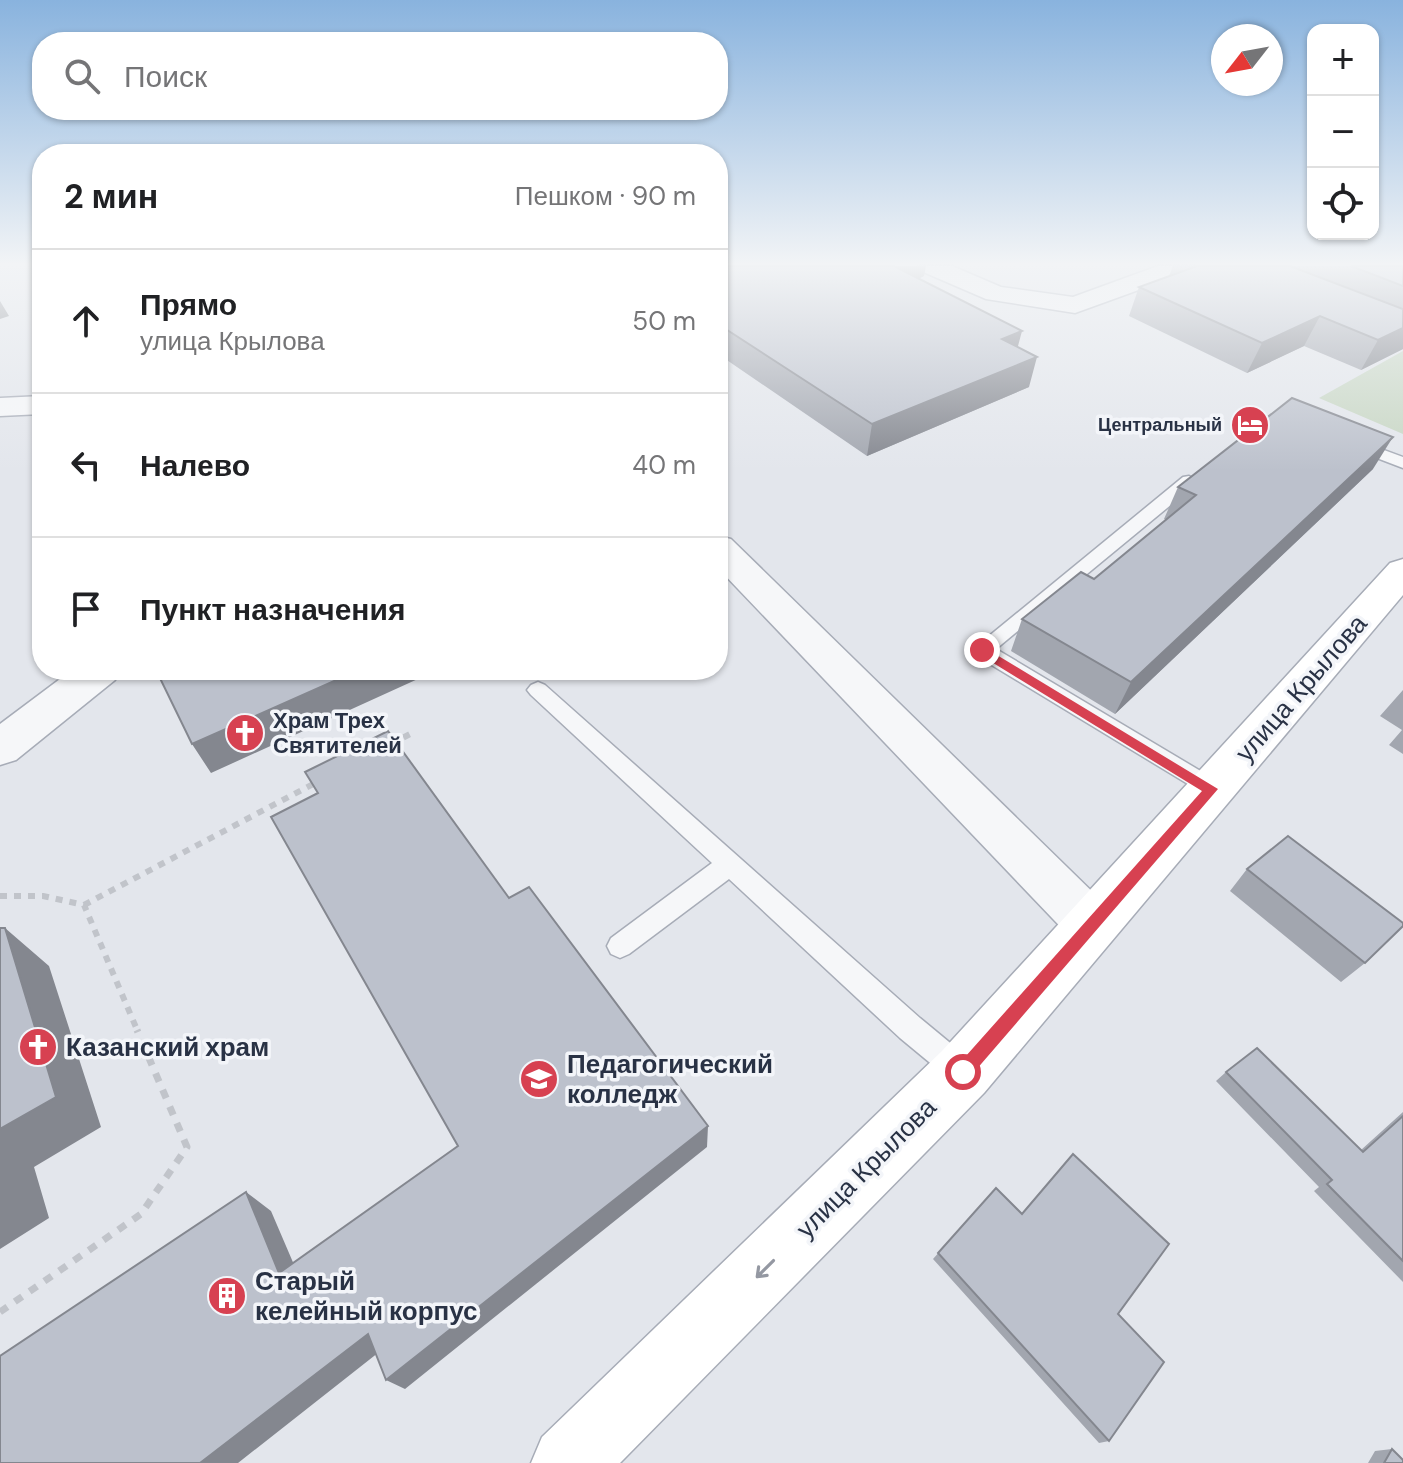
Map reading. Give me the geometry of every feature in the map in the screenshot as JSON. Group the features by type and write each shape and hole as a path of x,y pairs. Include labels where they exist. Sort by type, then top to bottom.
{"main road":[{"name":"улица Крылова","path":"568,1463 963,1072 1403,571"}],"street":[{"path":"0,407 32,405"},
{"path":"728,557 1092,925"},
{"path":"0,748 87,680"}],"lane":[{"path":"1345,440 1403,463"},
{"path":"1189,481 982,650 1211,789"},
{"path":"538,690 910,1028 963,1072"},
{"path":"620,946 731,863"}],"path":[{"path":"384,747 412,733"},
{"path":"0,896 43,896 84,905 330,776"},
{"path":"0,1312 141,1214 187,1147 84,905"}],"green space":[{"path":"1403,351 1403,434 1319,398"}],"building":[{"path":"734,334 1014,334 1002,339 1037,357 872,424"},
{"path":"1243,334 1281,334 1262,343"},
{"path":"1364,334 1390,334 1378,340"},
{"path":"1292,398 1393,437 1131,682 1022,619 1081,572 1094,579 1196,495 1178,487"},
{"path":"161,680 336,680 192,744"},
{"path":"388,731 509,898 529,887 708,1126 386,1380 368,1334 200,1463 0,1463 0,1356 246,1192 279,1273 458,1146 271,817 318,793 305,772"},
{"path":"1288,836 1403,923 1365,963 1247,869"},
{"path":"0,928 5,928 56,1097 0,1129"},
{"path":"1257,1048 1363,1152 1403,1116 1403,1261 1327,1184 1332,1180 1226,1072"},
{"path":"1073,1154 1169,1244 1118,1314 1164,1362 1109,1441 938,1253 996,1188 1022,1214"},
{"path":"1392,1449 1403,1460 1403,1463 1384,1463"}],"place":[{"name":"Центральный","path":"1250,425"},
{"name":"Храм Трех Святителей","path":"245,733"},
{"name":"Казанский храм","path":"38,1047"},
{"name":"Педагогический колледж","path":"539,1079"},
{"name":"Старый келейный корпус","path":"227,1296"}],"route":[{"path":"963,1072 1211,789 982,650"}]}
